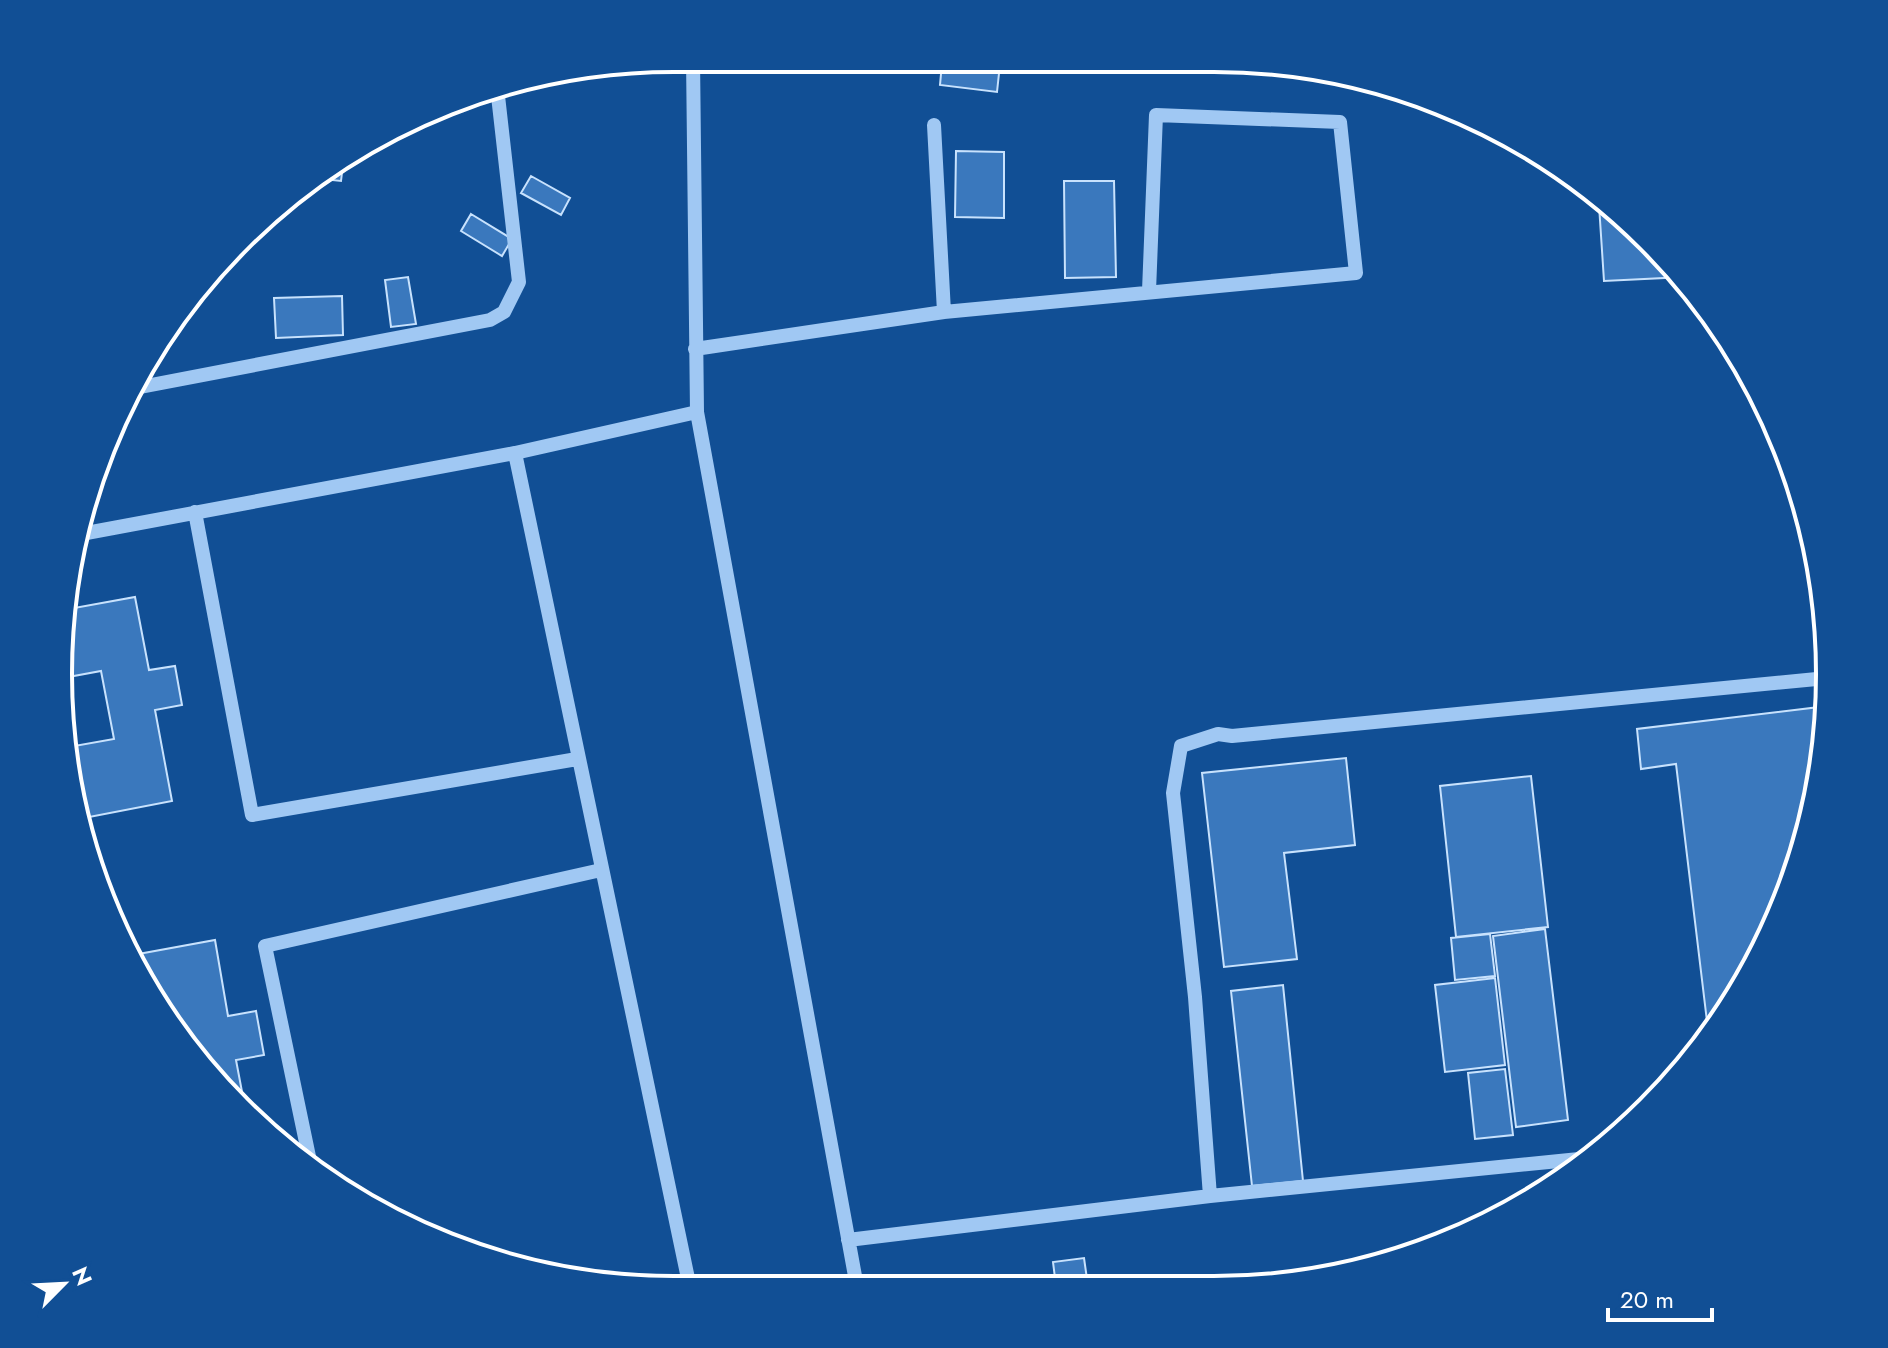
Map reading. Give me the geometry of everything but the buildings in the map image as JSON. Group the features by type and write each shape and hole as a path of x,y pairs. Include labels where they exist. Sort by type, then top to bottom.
{"street":[{"path":"693,72 697,412 855,1276"},
{"path":"146,386 490,320 504,312 519,282 498,99"},
{"path":"695,349 944,312 1356,273 1340,122 1156,115 1149,291"},
{"path":"934,125 944,312"},
{"path":"90,532 515,453 697,412"},
{"path":"515,453 687,1276"},
{"path":"195,512 252,815 577,759"},
{"path":"1210,1196 1195,997 1173,793 1181,746 1218,734 1248,735 1816,679"},
{"path":"308,1152 265,946 601,870"},
{"path":"848,1240 1210,1196 1569,1160"}]}
